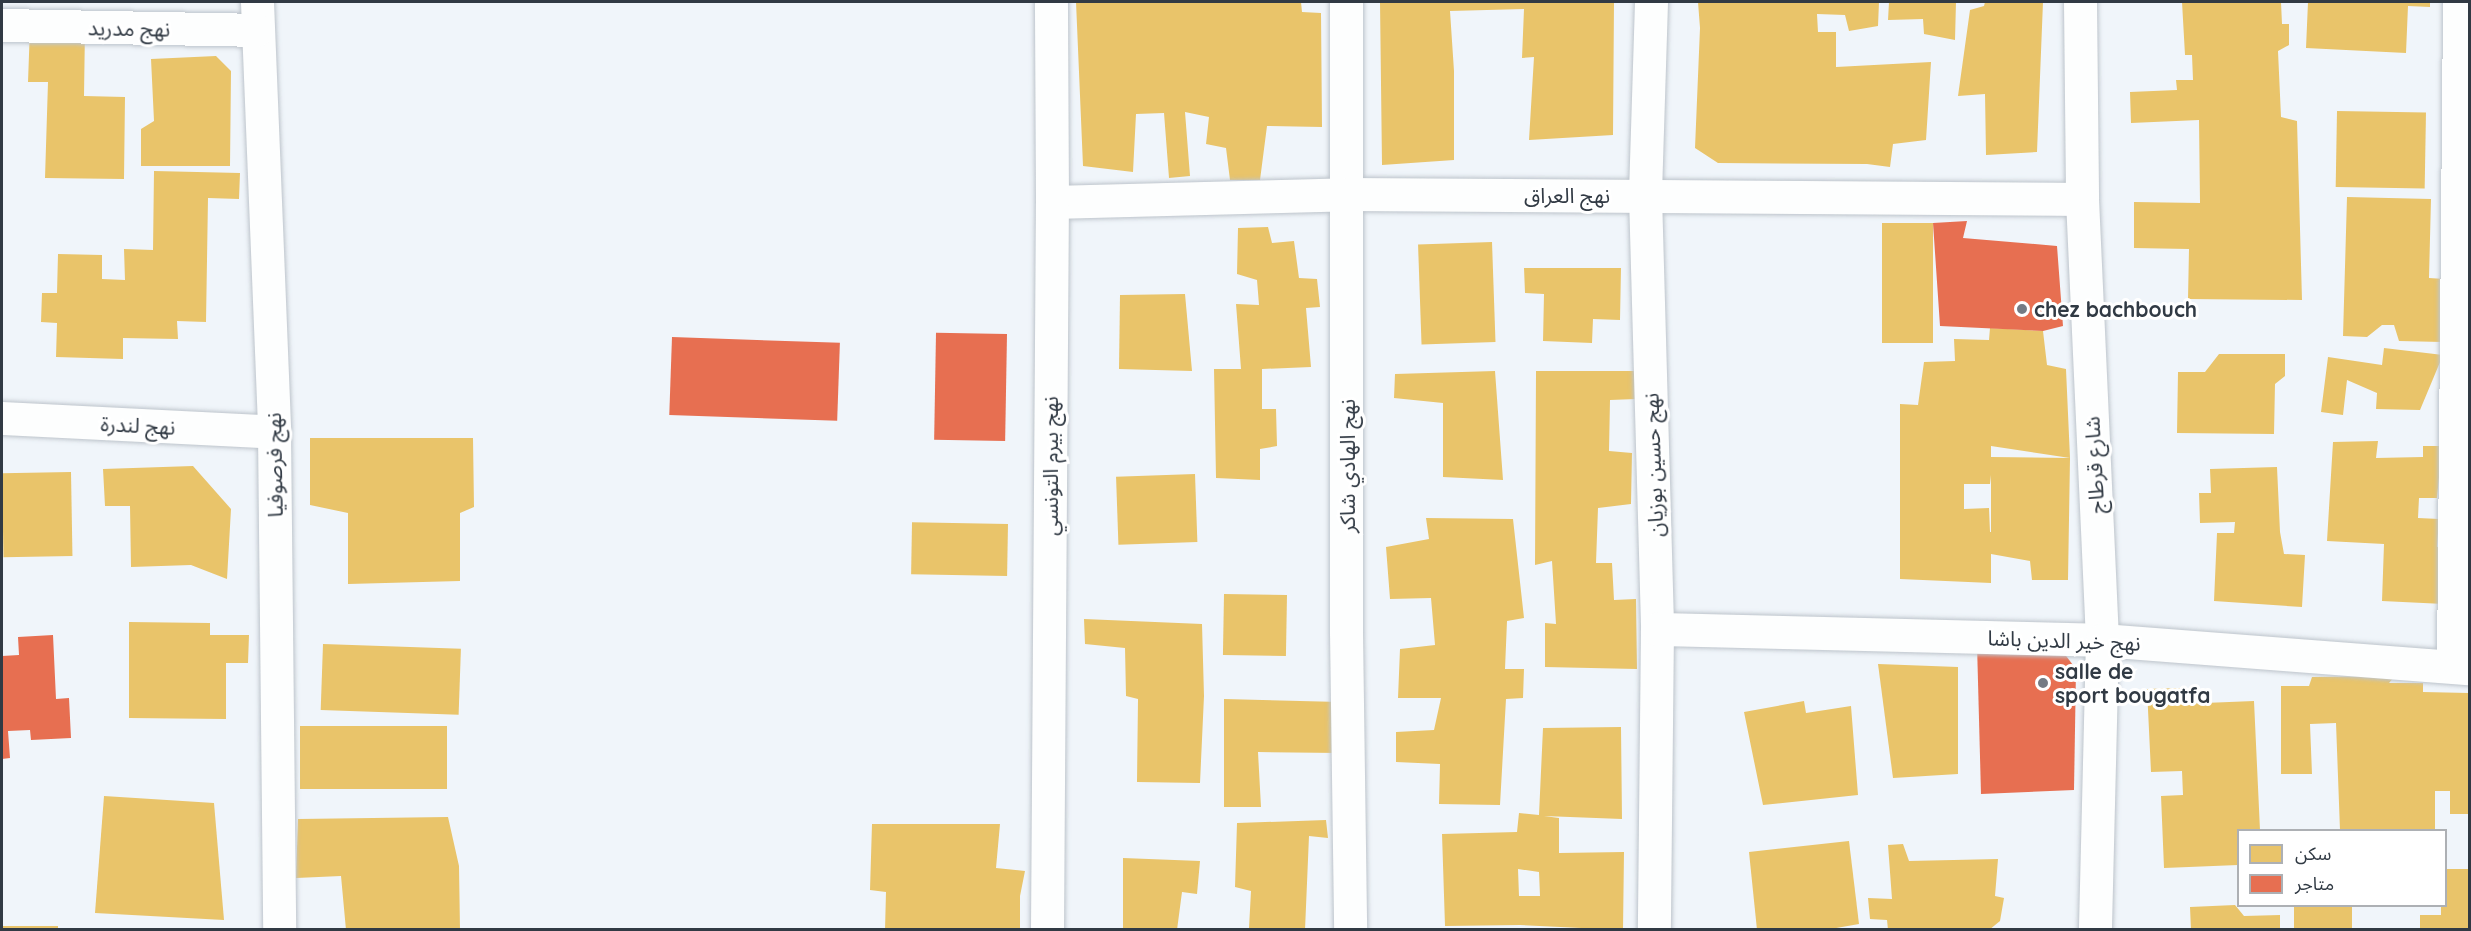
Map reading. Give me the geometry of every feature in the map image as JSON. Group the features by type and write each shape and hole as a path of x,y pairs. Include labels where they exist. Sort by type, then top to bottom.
{"street":[{"name":"نهج بيرم التونسي","path":"1047,930 1053,202 1051,2"},
{"name":"نهج الهادي شاكر","path":"1346,2 1348,194 1346,632 1350,930"},
{"name":"نهج حسين بوزيان","path":"1651,2 1645,195 1657,629 1654,930"},
{"name":"شارع قرطاج","path":"2080,2 2082,199 2102,640 2095,930"},
{"path":"2459,2 2461,667"},
{"name":"نهج مدريد","path":"2,25 257,16"},
{"name":"نهج فرصوفيا","path":"257,16 274,432 279,930"},
{"name":"نهج العراق","path":"1053,202 1348,194 2082,199"},
{"name":"نهج لندرة","path":"2,418 274,432"},
{"name":"نهج خير الدين باشا","path":"1657,629 2102,640 2461,667"}],"building: سكن":[{"path":"1076,2 1301,2 1302,12 1321,13 1322,127 1267,126 1260,180 1230,180 1226,148 1206,144 1209,117 1185,112 1190,176 1169,178 1164,113 1136,114 1133,172 1083,166"},
{"path":"1380,2 1614,2 1613,135 1529,140 1534,57 1522,58 1524,9 1450,11 1454,71 1454,160 1382,165"},
{"path":"1698,2 1879,2 1878,26 1849,31 1845,15 1817,14 1818,32 1836,32 1836,67 1931,62 1926,140 1893,144 1890,167 1867,164 1718,163 1695,148 1700,28"},
{"path":"1889,2 1956,2 1955,40 1924,34 1923,19 1888,20"},
{"path":"1985,2 2043,2 2037,152 1986,155 1985,94 1958,96 1970,10 1984,6"},
{"path":"2182,2 2281,2 2282,24 2289,24 2289,45 2278,51 2281,117 2297,121 2302,300 2188,299 2189,249 2134,248 2134,202 2200,203 2199,120 2131,123 2130,92 2177,90 2176,80 2193,80 2192,55 2185,55"},
{"path":"2308,2 2430,2 2430,7 2408,6 2406,53 2306,48"},
{"path":"30,27 85,28 84,96 125,97 124,179 45,178 48,82 28,82"},
{"path":"216,56 231,71 230,166 141,166 141,129 154,121 151,59"},
{"path":"2337,111 2426,113 2425,189 2336,187"},
{"path":"154,171 240,173 239,199 208,198 206,322 177,321 178,339 123,338 123,359 56,357 57,323 41,322 42,293 57,293 58,254 102,255 102,279 125,280 124,249 153,250"},
{"path":"2347,197 2431,199 2429,278 2444,279 2442,342 2399,341 2394,325 2382,325 2367,337 2343,336"},
{"path":"1882,223 1933,223 1933,343 1882,343"},
{"path":"1268,227 1272,243 1294,241 1299,278 1317,279 1320,307 1306,308 1311,367 1262,369 1262,409 1276,409 1277,446 1260,449 1260,480 1216,478 1214,369 1241,369 1236,304 1259,305 1257,280 1237,274 1238,228"},
{"path":"1492,242 1495,342 1422,345 1418,245"},
{"path":"1524,268 1621,268 1620,320 1593,319 1592,343 1543,341 1544,294 1525,293"},
{"path":"1185,294 1192,371 1119,369 1120,295"},
{"path":"1990,328 2043,331 2047,365 2066,369 2070,458 2068,580 2032,580 2030,561 1991,554 1991,583 1900,579 1900,404 1918,405 1924,362 1955,361 1954,339 1989,340","holes":["1991,446 2070,458 1991,457","1991,475 1991,532 1990,532 1989,508 1964,509 1964,484 1990,484"]},
{"path":"2384,348 2443,355 2420,410 2376,409 2377,393 2347,380 2343,415 2321,412 2328,357 2382,365"},
{"path":"2219,354 2285,354 2285,376 2275,384 2274,434 2177,433 2178,372 2205,372"},
{"path":"1495,371 1503,480 1443,477 1443,403 1394,398 1395,374"},
{"path":"1536,371 1635,371 1636,399 1610,400 1609,451 1632,453 1631,504 1598,508 1596,563 1612,563 1614,600 1636,599 1637,669 1545,667 1545,623 1556,624 1552,561 1535,565"},
{"path":"310,438 473,438 474,507 460,513 460,581 348,584 348,513 310,505"},
{"path":"2378,441 2376,458 2423,457 2423,446 2442,446 2437,498 2419,498 2418,518 2439,519 2437,547 2446,545 2444,604 2382,601 2384,544 2327,541 2333,442"},
{"path":"193,466 231,509 227,579 191,565 131,567 130,506 105,506 103,469"},
{"path":"2277,467 2280,532 2284,554 2305,555 2302,607 2214,601 2217,533 2234,533 2235,522 2200,523 2199,493 2211,493 2210,469"},
{"path":"71,472 72,556 3,557 2,473"},
{"path":"1195,474 1197,542 1118,545 1116,477"},
{"path":"1426,518 1513,519 1524,618 1507,621 1505,669 1524,669 1523,698 1506,699 1500,805 1439,804 1440,764 1396,762 1396,732 1434,730 1441,698 1398,698 1400,649 1435,645 1431,598 1390,599 1386,547 1429,539"},
{"path":"912,522 1008,524 1007,576 911,574"},
{"path":"1224,594 1287,595 1286,656 1223,655"},
{"path":"1084,619 1202,624 1204,696 1200,783 1137,782 1138,699 1126,696 1125,648 1085,644"},
{"path":"129,622 210,623 210,635 249,635 248,663 226,663 226,719 129,718"},
{"path":"323,644 461,649 459,715 321,710"},
{"path":"1878,664 1958,667 1958,774 1893,778"},
{"path":"2395,676 2389,683 2423,683 2423,692 2469,693 2469,814 2450,814 2450,791 2435,791 2435,829 2340,829 2336,723 2310,724 2312,774 2281,774 2281,686 2309,686 2312,677"},
{"path":"2180,688 2180,704 2254,701 2260,829 2237,829 2237,865 2164,868 2161,796 2183,795 2182,771 2151,772 2147,689"},
{"path":"1224,699 1340,702 1340,753 1258,752 1261,807 1224,807"},
{"path":"1804,701 1806,713 1851,706 1858,795 1763,805 1744,712"},
{"path":"300,726 447,726 447,789 300,789"},
{"path":"1621,727 1622,819 1544,816 1559,818 1559,853 1624,852 1623,930 1520,925 1445,926 1442,834 1517,832 1519,813 1539,815 1543,728","holes":["1518,869 1539,872 1540,896 1519,896"]},
{"path":"104,796 214,803 224,920 95,913"},
{"path":"448,817 459,866 460,930 346,930 341,876 296,878 298,819"},
{"path":"1326,820 1328,838 1309,836 1305,930 1249,928 1251,891 1235,887 1237,823"},
{"path":"872,824 1000,824 996,868 1025,871 1020,896 1020,930 885,930 886,892 870,890"},
{"path":"1849,841 1859,924 1825,930 1757,930 1749,852"},
{"path":"1903,844 1909,861 1998,859 1995,896 2004,898 2000,921 1989,930 1888,930 1887,920 1870,919 1868,898 1892,899 1888,845"},
{"path":"1123,858 1200,861 1197,894 1182,892 1177,930 1123,930"},
{"path":"2447,869 2469,869 2469,930 2420,930 2420,915 2441,915 2441,907 2447,907"},
{"path":"2235,905 2244,916 2280,915 2280,930 2191,930 2190,907"},
{"path":"2294,907 2352,907 2352,930 2294,930"},
{"path":"2,926 58,926 58,930 2,930"}],"building: متاجر":[{"path":"1967,221 1963,238 2057,246 2063,326 2043,331 1940,326 1933,223"},
{"path":"936,333 1007,334 1005,441 934,440"},
{"path":"672,337 840,343 837,421 669,415"},
{"path":"53,635 56,699 69,698 71,738 31,740 30,730 8,731 10,758 2,759 2,656 19,655 18,637"},
{"path":"1977,644 2057,644 2076,669 2074,790 1981,794"}],"place":[{"name":"chez bachbouch","path":"2022,309"},
{"name":"salle de sport bougatfa","path":"2043,683"}]}
